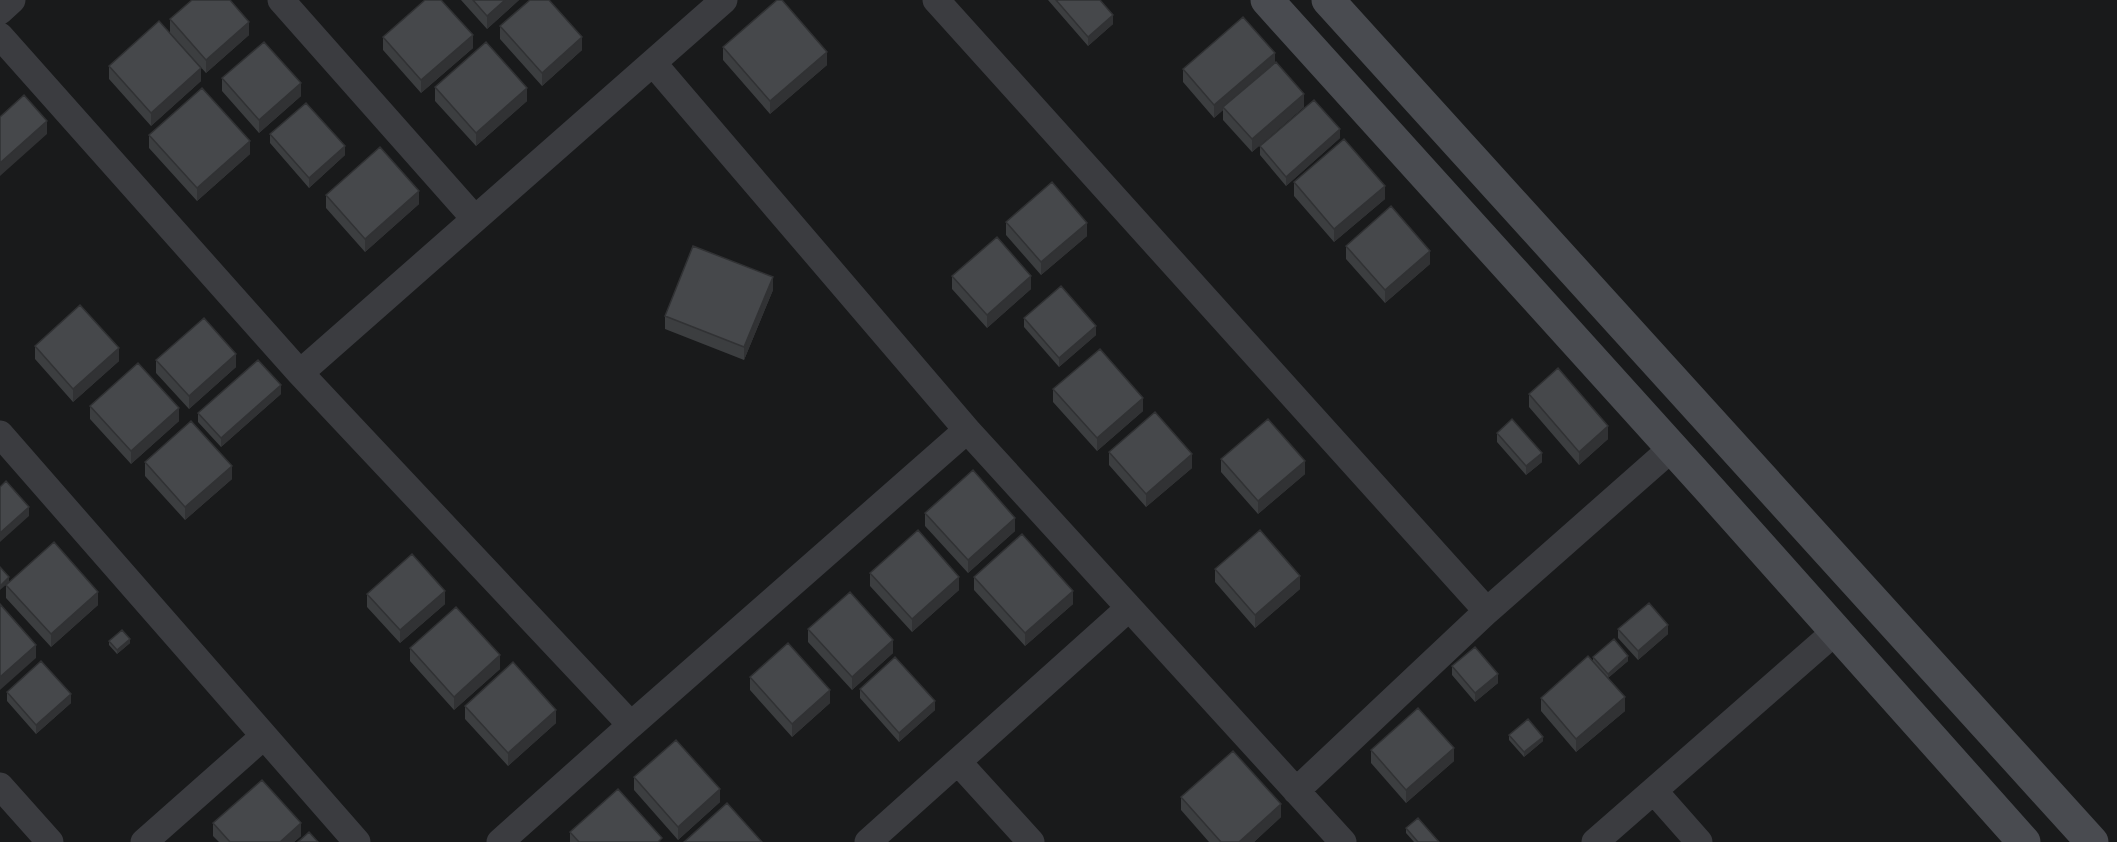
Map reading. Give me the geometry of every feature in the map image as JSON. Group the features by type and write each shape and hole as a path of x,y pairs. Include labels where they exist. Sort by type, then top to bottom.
{"street":[{"path":"0,11 12,0"},
{"path":"281,0 475,219"},
{"path":"300,373 724,0"},
{"path":"936,0 1487,611"},
{"path":"1267,0 2025,842"},
{"path":"1328,0 2092,842"},
{"path":"0,36 300,373 631,725"},
{"path":"653,63 967,430 1343,842"},
{"path":"500,842 967,430"},
{"path":"0,434 357,842"},
{"path":"1296,791 1487,611 1672,448"},
{"path":"868,842 1129,608"},
{"path":"1595,842 1836,631"},
{"path":"144,842 264,736"},
{"path":"958,762 1031,842"},
{"path":"0,786 50,842"},
{"path":"1654,790 1698,842"}],"building":[{"path":"192,0 230,0 249,22 206,60 170,19"},
{"path":"425,0 441,0 473,35 421,80 383,37"},
{"path":"473,0 505,0 487,16"},
{"path":"530,0 549,0 582,37 542,73 500,26"},
{"path":"777,0 782,0 827,52 770,101 723,47"},
{"path":"1056,0 1100,0 1113,15 1088,37"},
{"path":"1243,17 1275,53 1214,105 1183,69"},
{"path":"159,21 201,68 151,113 109,66"},
{"path":"264,42 301,83 259,120 222,78"},
{"path":"486,42 527,88 476,133 435,87"},
{"path":"1276,62 1304,94 1252,139 1223,107"},
{"path":"202,88 250,141 197,188 149,135"},
{"path":"24,95 47,121 0,163 0,117"},
{"path":"1314,100 1340,129 1286,177 1260,146"},
{"path":"306,103 345,146 309,178 270,134"},
{"path":"1344,139 1385,186 1334,229 1294,182"},
{"path":"380,147 419,191 365,239 326,195"},
{"path":"1052,182 1087,223 1041,262 1006,222"},
{"path":"1391,206 1430,251 1385,290 1346,246"},
{"path":"997,237 1031,276 987,315 952,276"},
{"path":"693,246 773,277 744,347 665,316"},
{"path":"1061,286 1096,326 1059,358 1024,318"},
{"path":"80,305 119,348 73,389 35,346"},
{"path":"204,318 236,354 189,396 156,360"},
{"path":"1100,349 1143,398 1097,438 1053,389"},
{"path":"258,360 281,385 221,438 198,413"},
{"path":"138,363 179,408 131,451 90,406"},
{"path":"1558,368 1608,426 1579,452 1529,394"},
{"path":"1155,412 1192,454 1146,494 1109,452"},
{"path":"1268,419 1305,461 1258,501 1221,459"},
{"path":"1512,419 1542,453 1526,466 1497,433"},
{"path":"191,421 232,466 185,507 145,462"},
{"path":"973,470 1015,518 968,560 925,513"},
{"path":"6,481 29,507 0,533 0,487"},
{"path":"918,530 959,577 912,619 870,573"},
{"path":"1260,530 1300,576 1255,615 1215,569"},
{"path":"1022,534 1073,591 1025,633 974,577"},
{"path":"54,542 98,592 51,634 6,585"},
{"path":"412,554 445,591 400,630 367,594"},
{"path":"0,567 9,577 0,586"},
{"path":"850,592 893,640 852,677 808,629"},
{"path":"1649,603 1668,625 1638,651 1618,629"},
{"path":"0,604 36,645 0,677"},
{"path":"456,607 500,655 454,697 410,648"},
{"path":"122,630 130,639 117,650 109,641"},
{"path":"1614,639 1628,656 1608,674 1593,657"},
{"path":"788,643 830,690 792,724 750,677"},
{"path":"1475,647 1498,674 1475,693 1452,666"},
{"path":"1588,656 1625,697 1576,739 1541,698"},
{"path":"895,657 935,701 899,733 860,689"},
{"path":"41,661 71,694 36,725 7,692"},
{"path":"513,662 556,710 508,753 465,706"},
{"path":"1418,708 1454,748 1406,790 1371,750"},
{"path":"1528,719 1543,737 1524,752 1509,735"},
{"path":"676,740 720,789 678,827 634,777"},
{"path":"1233,751 1281,804 1239,842 1221,842 1181,797"},
{"path":"262,780 301,823 280,842 230,842 213,823"},
{"path":"618,789 662,838 658,842 579,842 570,832"},
{"path":"727,803 762,842 684,842"},
{"path":"1418,818 1439,842 1418,842 1406,828"},
{"path":"309,832 318,842 298,842"}]}
